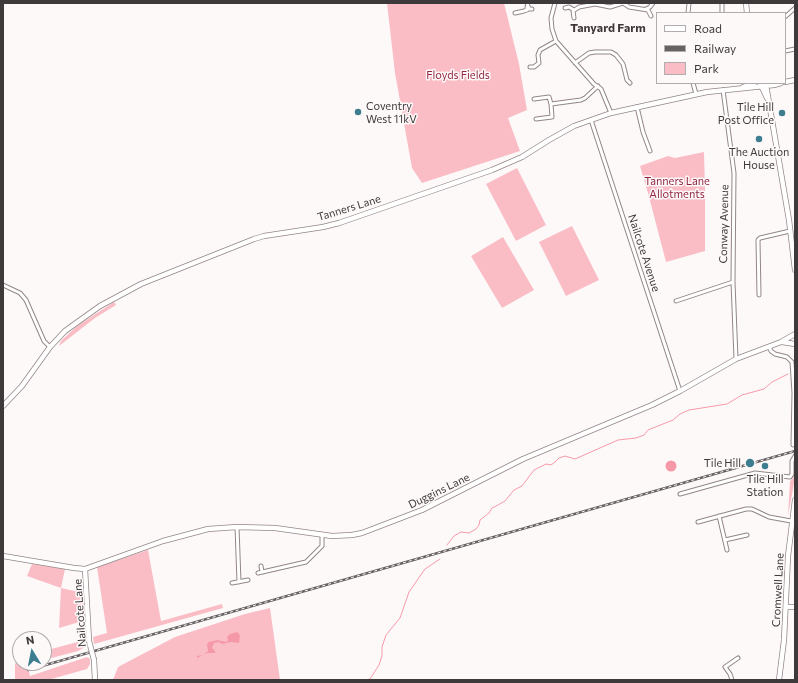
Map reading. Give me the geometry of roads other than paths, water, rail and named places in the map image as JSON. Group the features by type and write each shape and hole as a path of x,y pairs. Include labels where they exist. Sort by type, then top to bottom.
{"street":[{"path":"555,3 551,18 552,29 556,40 575,63 603,92 610,113"},
{"path":"574,10 579,7 595,4 610,7 623,3 632,8 646,9 653,3"},
{"path":"527,5 529,9 532,9"},
{"path":"515,13 527,10 527,5"},
{"path":"565,8 574,10"},
{"path":"786,16 795,8"},
{"path":"646,9 649,11 651,16"},
{"path":"574,10 574,18"},
{"path":"530,67 534,67 541,62 538,55 540,50 556,40"},
{"path":"575,63 589,53 611,52 624,64 626,79 630,83"},
{"path":"623,83 626,79"},
{"path":"693,84 696,94"},
{"name":"Tanners Lane","path":"738,89 751,84"},
{"path":"764,85 790,231 795,270"},
{"name":"Tanners Lane","path":"3,406 22,386 50,347 65,331 89,313 120,294 141,284 254,239 339,223 492,170 522,157 562,133 610,113 696,94 764,85"},
{"path":"551,104 580,100 585,98 598,86"},
{"name":"Conway Avenue","path":"723,90 734,173 733,282 736,359"},
{"path":"534,99 550,97 551,104 552,117 536,119"},
{"path":"637,107 643,132 650,151"},
{"name":"Nailcote Avenue","path":"591,120 680,392"},
{"path":"759,295 758,240 760,238 790,231"},
{"path":"676,302 733,282"},
{"path":"3,285 20,293 26,300 44,341 50,347"},
{"name":"Duggins Lane","path":"85,569 163,541 200,530 237,527 275,528 322,535 342,536 352,535 389,524 422,510 523,459 680,392 736,359 781,342 795,334"},
{"name":"Duggins Lane","path":"781,342 795,344"},
{"path":"769,346 771,351 775,354 787,357 792,362 794,393 794,445"},
{"path":"680,494 755,473 790,477 792,474 792,461 795,456"},
{"name":"Cromwell Lane","path":"779,680 784,640 788,556 795,503"},
{"path":"698,522 752,509 769,516 792,521"},
{"path":"719,516 727,550"},
{"path":"237,527 239,582"},
{"path":"261,566 260,572 306,562 322,546 322,535"},
{"path":"725,540 747,535"},
{"path":"3,556 85,569"},
{"name":"Nailcote Lane","path":"85,569 89,641 94,660 95,680"},
{"path":"232,583 248,580"},
{"path":"786,607 795,607"},
{"path":"732,680 725,667 738,658"}],"waterway":[{"path":"447,545 454,536 461,532 469,533 476,529 480,520 489,513 492,508 505,501 514,490 522,486 534,470 546,464 551,465 559,458 565,456 575,459 618,440 636,438 644,435 648,430 673,420 680,414 689,410 727,404 742,395 764,389 772,382 788,374"},
{"path":"365,680 370,679 379,665 386,635 400,618 409,592 425,569 440,559"}],"railway":[{"path":"52,663 795,451"}],"place":[{"name":"Coventry West 11kV","path":"358,112"},
{"name":"Tile Hill Post Office","path":"782,113"},
{"name":"The Auction House","path":"759,139"},
{"name":"Tile Hill","path":"750,463"},
{"name":"Tile Hill Station","path":"765,466"}],"district":[{"name":"Tanyard Farm","path":"608,28"}],"park label":[{"name":"Floyds Fields","path":"458,75"},
{"name":"Tanners Lane Allotments","path":"677,187"}]}
